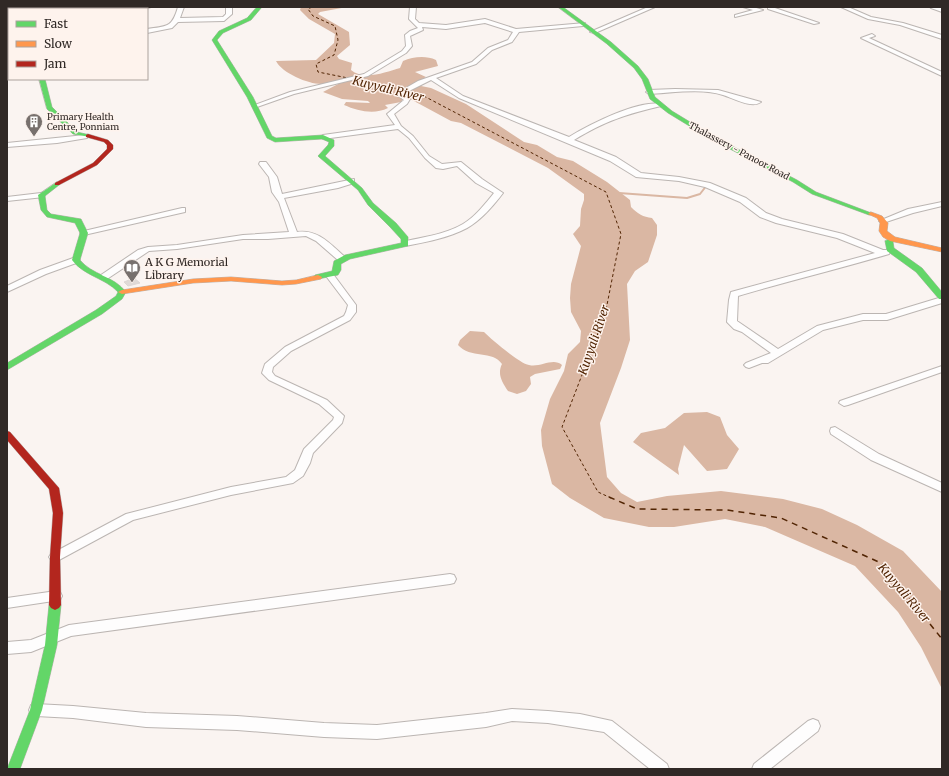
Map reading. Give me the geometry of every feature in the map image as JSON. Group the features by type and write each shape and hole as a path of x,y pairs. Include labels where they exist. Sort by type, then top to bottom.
{"main road":[{"path":"7,367 99,312 119,297 122,292 193,281 230,279 282,283 296,282 330,276 336,273 337,263 342,260 405,244 405,239 393,225 370,204 360,189 321,156 331,146 332,141 323,137 280,140 272,139 255,106 214,40 221,32 249,18 260,7"},
{"name":"Thalassery - Panoor Road","path":"560,7 609,43 636,67 645,79 652,98 659,104 711,137 795,181 814,193 880,217 883,221"},
{"path":"42,80 49,108 64,121 74,133 106,141 110,145 110,149 107,154 94,165 81,173 62,181 41,195 44,210 49,216 73,218 78,221 84,233 76,260 77,264 87,271 104,277 118,285 122,292"},
{"path":"883,221 883,231 892,239 942,250"},
{"path":"892,239 889,241 890,249 888,252 919,270 942,299"},
{"path":"7,434 54,488 58,513 55,557 56,596 51,640 36,710 13,769"}],"street":[{"path":"148,31 170,27 177,20 181,7"},
{"path":"177,20 224,19 229,14 229,7"},
{"path":"413,7 412,19 419,25 446,27 485,21 516,31 583,24"},
{"path":"593,32 652,7"},
{"path":"746,7 760,10"},
{"path":"737,16 771,7 816,23"},
{"path":"844,7 870,18 901,24 942,37"},
{"path":"933,7 942,10"},
{"path":"255,106 292,93 366,75 404,52 409,46 407,36 412,32 420,30 419,25"},
{"path":"405,244 438,237 465,226 474,220 499,193 479,181 458,164 442,167 427,157 390,114 406,102 407,99 399,94 416,84 474,63 490,50 510,41 516,31"},
{"path":"872,36 864,38 942,74"},
{"path":"432,78 461,97 613,159 639,175 679,179 708,185 743,200 763,215 780,221 840,236 888,252"},
{"path":"649,92 712,91 726,94 748,102 758,102"},
{"path":"569,140 598,122 643,107 659,104"},
{"path":"323,137 399,126"},
{"path":"7,144 57,141 85,136"},
{"path":"263,164 273,177 276,192 280,197 294,234"},
{"path":"280,197 338,186 351,181"},
{"path":"7,199 41,195"},
{"path":"883,221 911,211 942,204"},
{"path":"84,233 182,210"},
{"path":"104,277 141,252 148,249 177,247 243,237 268,237 307,233 314,236 342,260"},
{"path":"778,353 745,330 737,327 732,322 734,294 888,252"},
{"path":"7,289 43,272 76,260"},
{"path":"55,557 130,518 238,490 289,480 299,473 305,463 308,452 338,422 339,416 323,402 272,378 267,373 268,366 288,349 347,318 351,312 352,305 330,276"},
{"path":"765,361 820,328 863,316 887,317 942,299"},
{"path":"749,365 778,353"},
{"path":"844,403 942,368"},
{"path":"835,431 875,457 942,488"},
{"path":"7,648 27,646 51,640 69,631 450,579"},
{"path":"7,603 56,596"},
{"path":"36,710 146,720 237,723 324,730 377,732 486,720 512,715 580,720 607,726 662,769"},
{"path":"759,769 813,726"}],"water":[{"name":"Kuyyali River","path":"301,7 347,7 320,12 318,14 349,32 350,45 337,56 339,59 352,63 351,70 356,73 362,75 375,75 400,68 403,61 419,57 428,57 436,60 438,66 415,72 426,77 397,94 403,99 401,102 385,105 388,108 372,112 355,109 344,105 346,102 370,103 368,101 342,99 323,92 340,83 316,84 303,80 289,74 276,61 316,60 334,43 335,34 309,19 300,10"},
{"name":"Kuyyali River","path":"416,85 431,88 466,104 524,142 537,145 557,157 573,161 607,182 630,200 631,207 636,212 643,216 652,218 657,225 657,235 648,262 635,271 627,284 630,340 600,423 607,477 621,493 637,502 667,496 721,491 783,499 822,509 857,525 903,551 942,592 942,689 921,647 898,612 855,566 765,527 725,519 674,527 649,527 604,518 570,498 552,484 542,446 541,430 550,399 564,371 568,354 580,342 581,331 571,312 570,298 571,284 581,246 573,234 580,226 584,194 548,168 461,123 451,121 401,94"},
{"path":"470,331 484,332 512,356 529,365 533,366 555,362 562,365 560,369 535,374 530,377 531,384 526,391 517,394 508,391 500,375 502,364 498,360 493,357 469,352 458,345 460,340"},
{"path":"707,412 720,417 727,435 739,449 727,469 707,471 684,445 678,469 679,475 633,442 641,433 665,428 684,413"}],"building":[{"name":"A K G Memorial Library","path":"134,278 140,283 128,286 124,282"}],"waterway":[{"path":"619,193 687,198 700,194 707,185"}],"ferry route":[{"path":"312,7 308,9 313,16 335,26 338,40 334,55 316,64 318,72 348,78"},
{"path":"355,79 403,90"},
{"path":"408,91 420,94 606,192 621,234 605,315 562,427 598,492 611,498"},
{"path":"609,497 637,509 727,510 781,518 881,563 942,639"}],"traffic: fast":[{"path":"260,7 249,19 221,32 214,40 250,97 269,137 275,140 323,137 332,141 331,146 321,156 360,189 370,204 393,225 405,239 405,244 348,257 337,263 337,270 335,273 318,277"},
{"path":"560,7 609,43 636,67 645,79 652,98 670,112 711,137 795,181 814,193 871,214"},
{"path":"42,80 49,108 75,133 88,136"},
{"path":"7,367 99,312 119,297 122,292 111,282 80,266 76,260 84,233 78,221 49,216 44,210 41,195 57,184"},
{"path":"893,239 889,241 890,249 919,270 942,297"},
{"path":"13,769 36,710 51,645 55,605"}],"traffic: slow":[{"path":"871,214 880,217 884,223 883,231 886,235 893,239 942,250"},
{"path":"122,292 193,281 231,279 282,283 296,282 318,277"}],"traffic: jam":[{"path":"57,184 95,164 110,149 110,145 106,141 88,136"},
{"path":"7,434 54,488 58,513 55,557 55,605"}],"place":[{"name":"Primary Health Centre, Ponniam","path":"34,137"},
{"name":"A K G Memorial Library","path":"132,283"}]}
